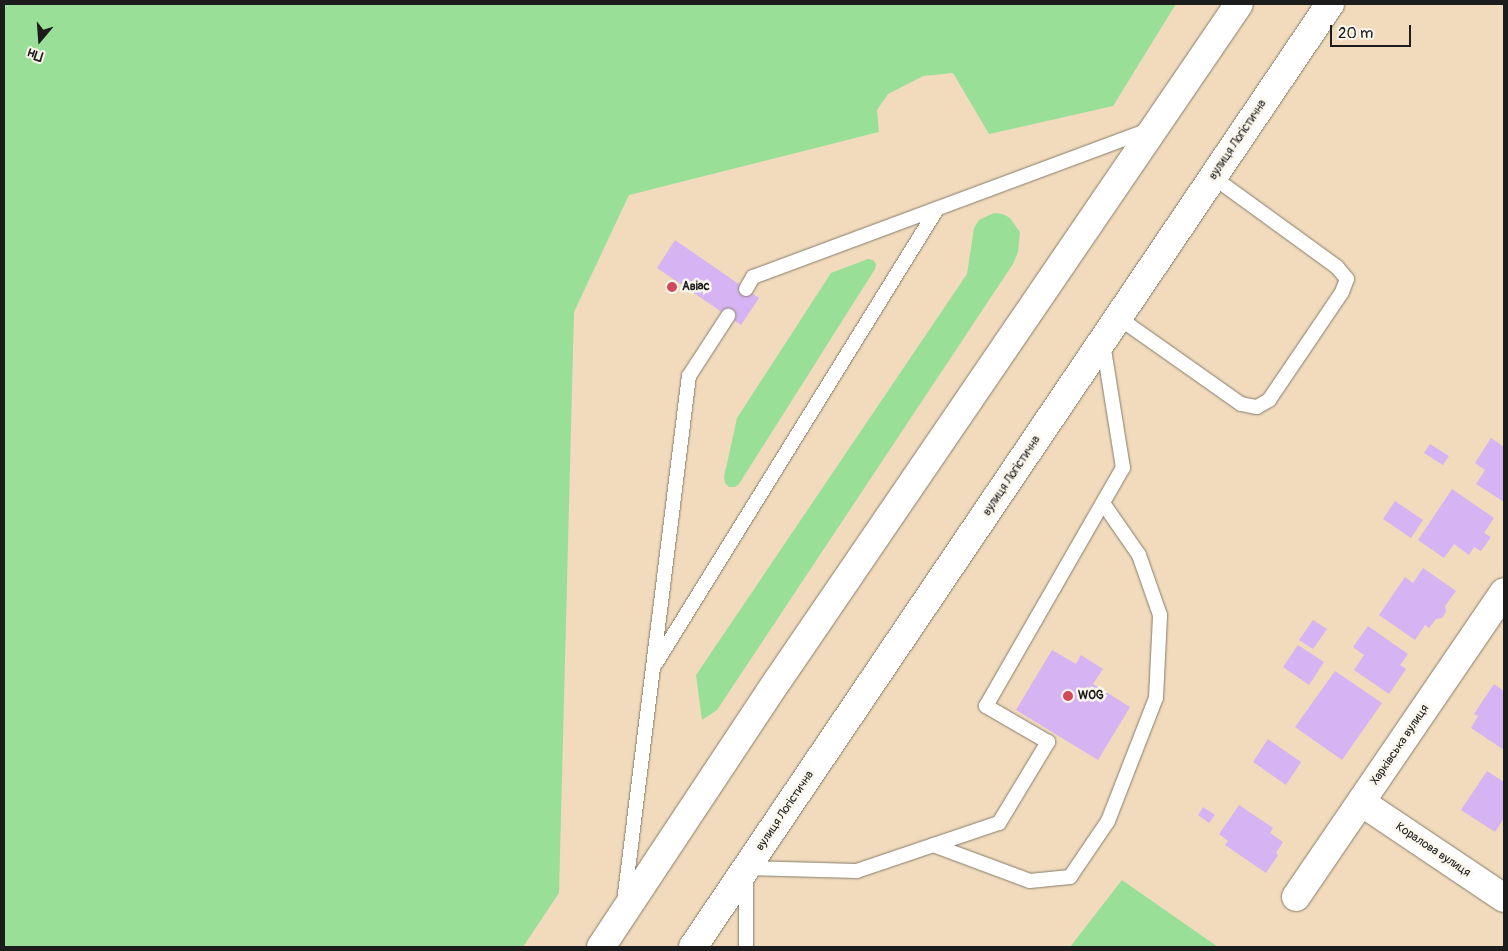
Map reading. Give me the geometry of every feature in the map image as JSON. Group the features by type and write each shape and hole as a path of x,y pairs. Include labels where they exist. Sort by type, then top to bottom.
{"main road":[{"path":"602,947 778,680 1239,4"},
{"name":"вулиця Логістична","path":"694,947 1330,4"},
{"name":"Харківська вулиця","path":"1296,898 1504,592"},
{"name":"Коралова вулиця","path":"1362,802 1504,898"}],"lane":[{"path":"746,289 753,277 1153,128"},
{"path":"1119,318 1241,404 1258,407 1269,400 1332,307 1342,292 1347,279 1338,267 1214,177"},
{"path":"653,668 937,209"},
{"path":"622,917 689,376 728,316"},
{"path":"746,947 746,868 857,871 999,823 1048,742 986,706 1123,468 1103,341"},
{"path":"933,846 1030,881 1070,877 1108,821 1156,698 1160,614 1139,555 1103,503"}],"green space":[{"path":"4,4 1176,4 1113,106 989,134 953,73 923,76 888,94 877,110 879,132 629,195 574,312 559,893 523,947 4,947"},
{"path":"994,213 1003,214 1010,218 1020,232 1018,252 1013,264 717,710 702,720 696,675 967,274 974,228 979,220"},
{"path":"868,259 873,260 876,264 875,269 739,484 735,487 729,487 725,483 724,477 737,418 831,273"},
{"path":"1122,880 1218,947 1070,947"}],"building":[{"path":"675,240 759,298 741,325 657,268"},
{"path":"1491,438 1504,447 1504,502 1476,484 1485,470 1475,463"},
{"path":"1430,444 1449,456 1443,465 1424,453"},
{"path":"1452,489 1494,518 1484,533 1491,537 1481,551 1474,547 1469,555 1454,544 1444,558 1418,540"},
{"path":"1395,501 1423,520 1411,538 1383,519"},
{"path":"1423,568 1456,591 1445,606 1446,612 1442,618 1436,619 1429,628 1425,625 1415,640 1379,615 1405,577 1413,583"},
{"path":"1313,620 1327,629 1313,649 1299,640"},
{"path":"1368,626 1408,654 1400,665 1406,669 1389,694 1354,670 1364,655 1353,647"},
{"path":"1298,645 1324,662 1309,685 1283,667"},
{"name":"WOG","path":"1052,650 1076,664 1081,655 1103,669 1093,684 1130,707 1098,760 1016,710"},
{"path":"1335,671 1382,703 1342,760 1295,727"},
{"path":"1494,684 1504,691 1504,750 1471,728 1478,716 1474,714"},
{"path":"1268,739 1301,762 1286,785 1253,762"},
{"path":"1487,771 1504,782 1504,818 1495,832 1461,810"},
{"path":"1239,805 1273,828 1270,833 1283,842 1276,853 1278,855 1266,873 1225,845 1228,841 1219,834"},
{"path":"1203,807 1215,815 1209,823 1198,815"}],"place":[{"name":"Авіас","path":"672,287"},
{"name":"WOG","path":"1068,696"}]}
